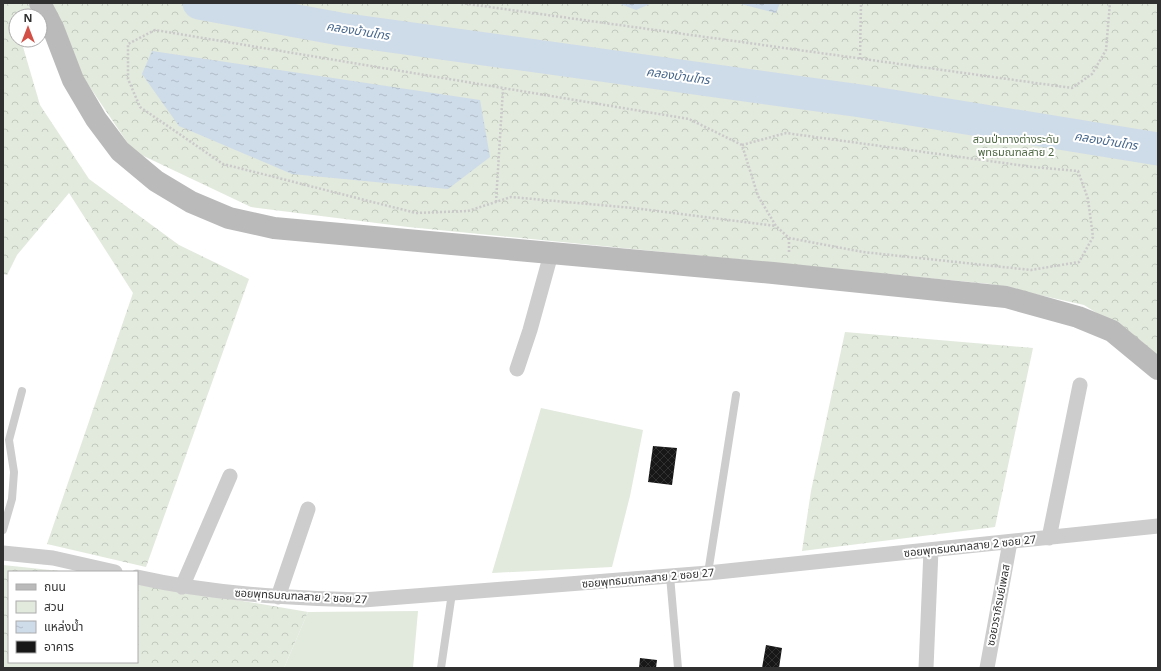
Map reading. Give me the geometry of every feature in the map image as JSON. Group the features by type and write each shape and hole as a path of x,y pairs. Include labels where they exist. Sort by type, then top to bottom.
{"main road":[{"path":"40,3 53,28 73,80 96,119 120,151 156,181 191,202 229,218 274,228 773,273 1006,297 1078,317 1112,331 1158,369"}],"street":[{"path":"517,369 530,330 551,254"},
{"path":"1049,538 1080,385"},
{"path":"182,587 230,476"},
{"path":"278,597 308,509"},
{"name":"ซอยพุทธมณฑลสาย 2 ซอย 27","path":"138,577 182,587 278,597 363,600 708,573 1158,526"},
{"name":"ซอยวราภิรมย์เพลส","path":"987,668 1010,542"},
{"path":"926,668 931,550"},
{"path":"3,553 53,558 111,571"}],"lane":[{"path":"3,530 12,499 14,472 9,440 22,391"},
{"path":"708,573 736,395"},
{"path":"670,576 678,668"},
{"path":"441,668 452,593"}],"path":[{"path":"461,3 1072,88 1092,74 1106,50 1110,3"},
{"path":"860,59 861,3"},
{"path":"742,144 758,196 776,226 789,238 863,252 1031,270 1079,262 1093,238 1088,199 1078,170 1033,167 786,133 742,144 689,119 155,30 128,44 128,79 140,107 224,164 416,213 468,211 511,197 633,208 776,226"},
{"path":"496,202 502,89"}],"green space":[{"path":"3,3 28,3 31,8 8,8 8,48 23,48 40,105 89,179 179,245 249,279 146,567 47,544 133,293 69,193 17,255 7,275 3,274"},
{"name":"สวนป่าทางต่างระดับ พุทธมณฑลสาย 2","path":"47,3 1158,3 1158,356 1141,341 1084,305 990,284 408,227 251,207 133,151 79,71"},
{"path":"845,332 1033,348 995,527 802,551 811,491"},
{"path":"541,408 643,430 630,496 612,567 492,573"},
{"path":"3,565 60,571 8,571 8,663 138,663 138,583 308,612 284,668 3,668"},
{"path":"418,611 413,668 284,668 308,612"}],"water":[{"path":"618,3 652,3 636,10"},
{"path":"737,3 780,3 776,13"},
{"path":"152,51 480,100 490,157 448,189 292,174 179,126 142,74"}],"building":[{"path":"653,446 677,448 672,485 648,482"},
{"path":"766,645 782,648 779,668 762,668"},
{"path":"640,658 657,660 656,668 639,668"}],"waterway":[{"name":"คลองบ้านไทร","path":"199,3 340,29 861,101 1158,149"}]}
